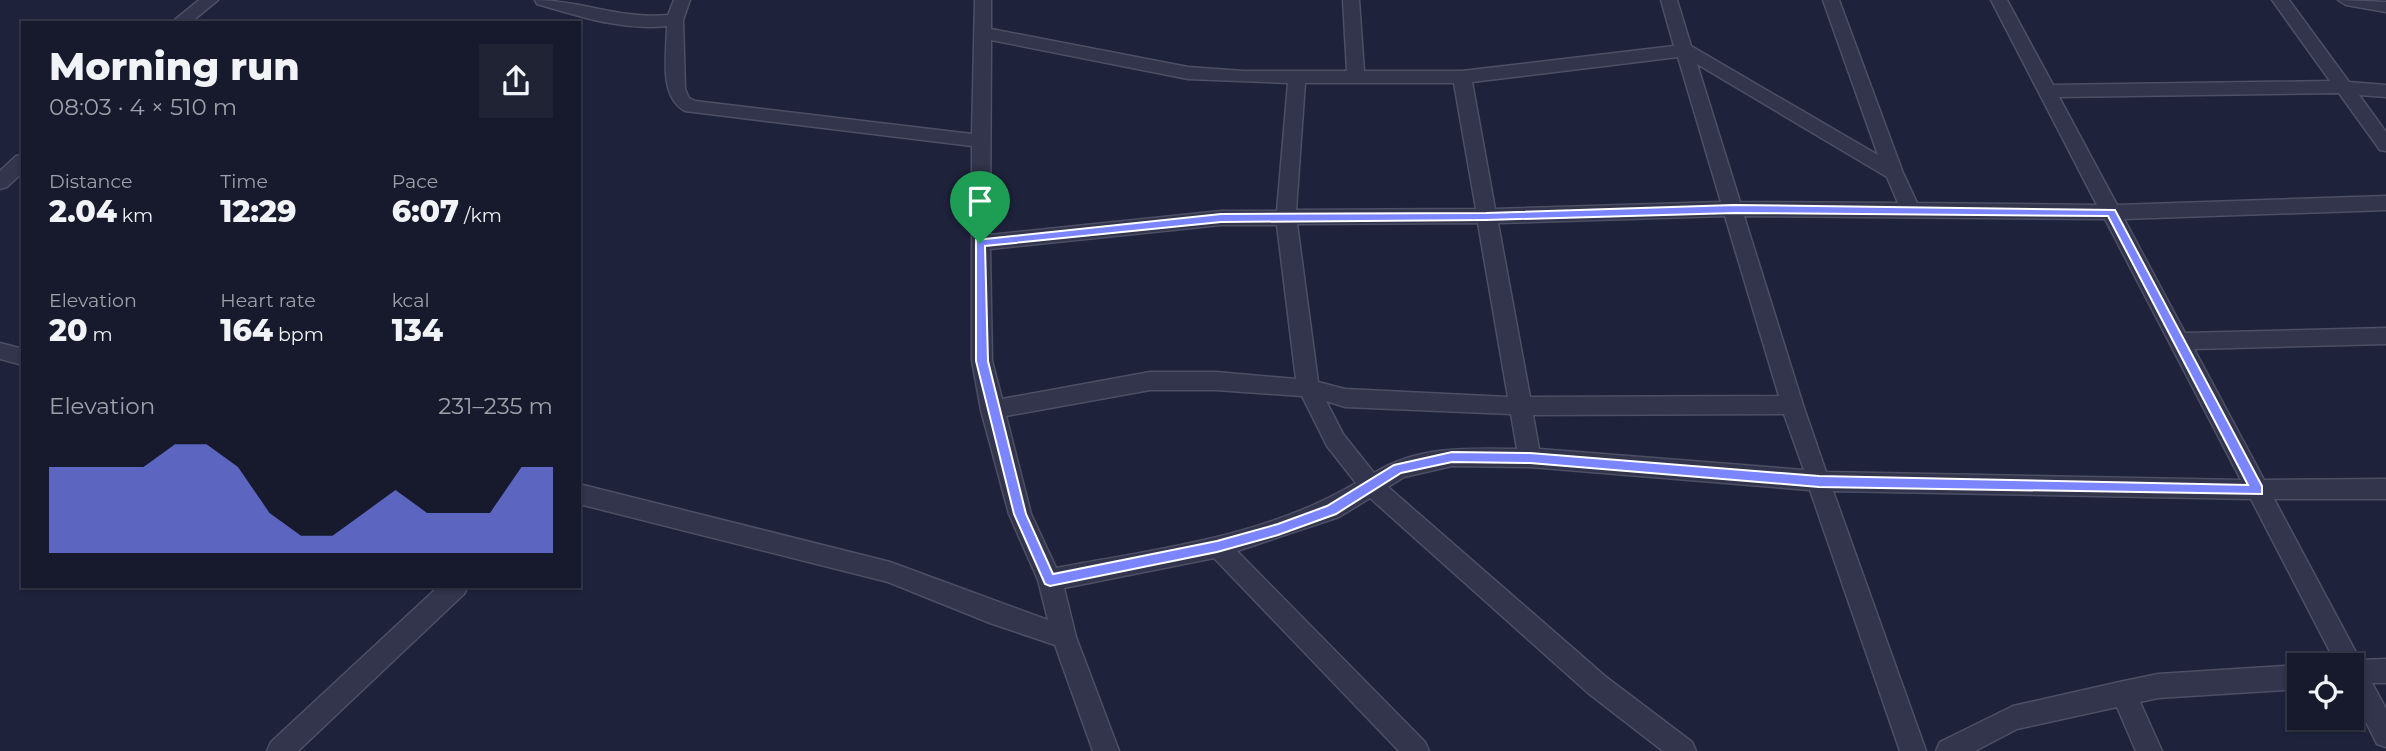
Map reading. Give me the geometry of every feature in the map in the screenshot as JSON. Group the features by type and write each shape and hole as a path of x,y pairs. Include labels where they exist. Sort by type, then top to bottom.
{"street":[{"path":"182,21 210,0"},
{"path":"543,0 627,23 649,24 675,19"},
{"path":"682,0 675,19 676,89 682,102 691,107 981,141"},
{"path":"983,0 980,243 982,361 992,410 1020,514 1050,580 1064,637 1106,751"},
{"path":"1350,0 1356,77"},
{"path":"1670,0 1792,405 1913,751"},
{"path":"1831,0 1894,173 1911,210"},
{"path":"1999,0 2344,653"},
{"path":"2280,0 2386,145"},
{"path":"2346,0 2381,4"},
{"path":"982,33 1188,73 1244,77 1462,77 1686,50 1894,173"},
{"path":"1297,77 1286,217 1308,388 1335,440 1370,485 1597,685 1684,751"},
{"path":"1462,77 1530,458"},
{"path":"2047,91 2341,87 2386,91"},
{"path":"0,182 21,163"},
{"path":"980,243 1221,218 1486,216 1734,209 2111,212 2386,203"},
{"path":"2179,341 2386,336"},
{"path":"0,351 21,356"},
{"path":"992,410 1150,381 1216,381 1308,388 1345,398 1522,405 1792,405"},
{"path":"1050,580 1217,547 1331,510 1398,468 1452,457 1530,458 1819,481 2258,490 2386,489"},
{"path":"581,495 890,572 990,612 1064,637"},
{"path":"1217,547 1416,751"},
{"path":"280,751 454,588"},
{"path":"2364,670 2386,671"},
{"path":"1949,751 2012,718 2124,693 2158,686 2287,678"},
{"path":"2364,692 2386,735"},
{"path":"2124,693 2148,751"}],"route":[{"path":"1734,209 2111,212 2258,490 1819,481 1530,458 1452,457 1398,468 1331,510 1278,529 1217,547 1050,580 1020,514 992,410 982,361 980,243 1221,218 1486,216 1734,209"}]}
